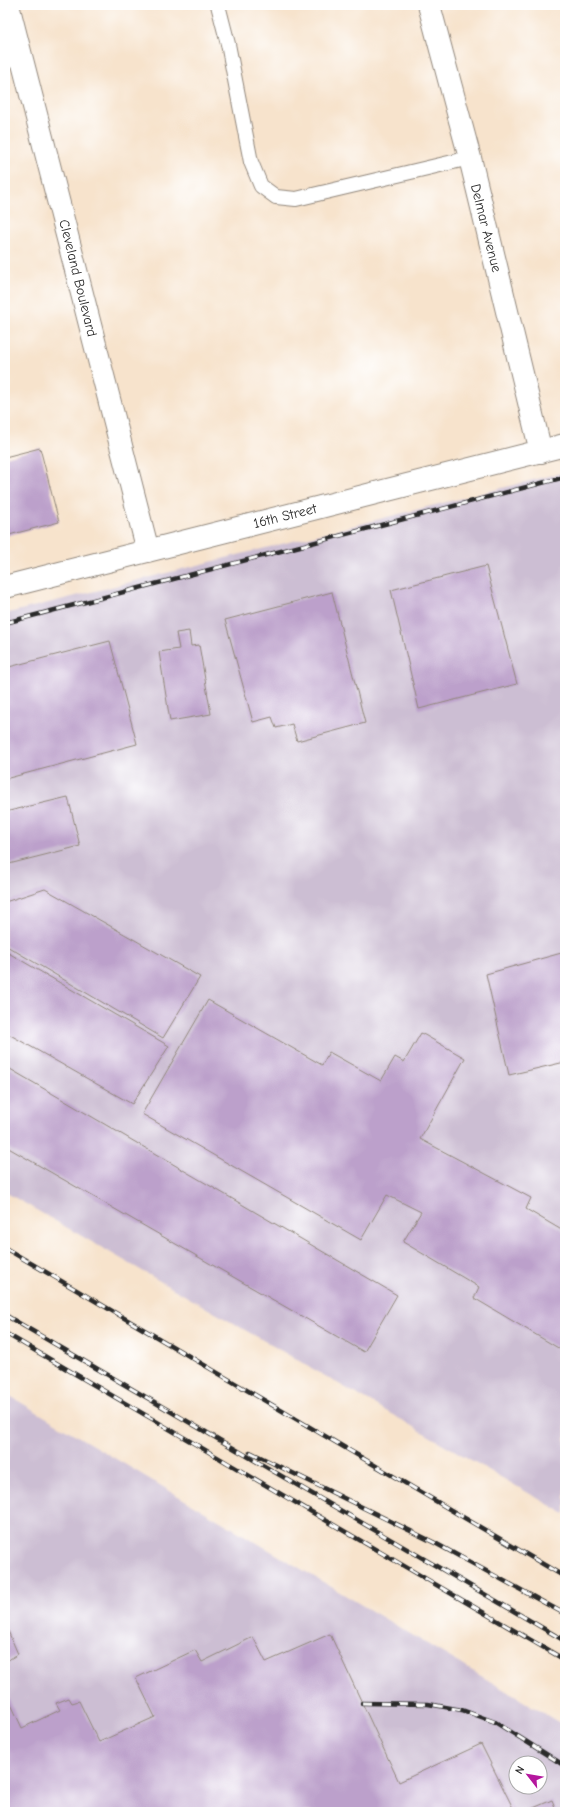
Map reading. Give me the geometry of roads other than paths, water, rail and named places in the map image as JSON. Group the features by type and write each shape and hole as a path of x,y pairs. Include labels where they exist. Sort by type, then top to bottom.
{"street":[{"name":"Cleveland Boulevard","path":"8,5 13,59 148,551"},
{"name":"Delmar Avenue","path":"429,5 470,158 541,452"},
{"name":"16th Street","path":"5,587 565,445"}],"lane":[{"path":"218,5 228,44 251,162 261,186 276,197 296,199 470,158"}],"railway":[{"path":"5,623 565,477"},
{"path":"5,1248 565,1577"},
{"path":"5,1315 565,1641"},
{"path":"5,1333 565,1660"},
{"path":"250,1452 435,1543 565,1614"},
{"path":"362,1703 428,1704 462,1710 495,1722 565,1766"}]}
